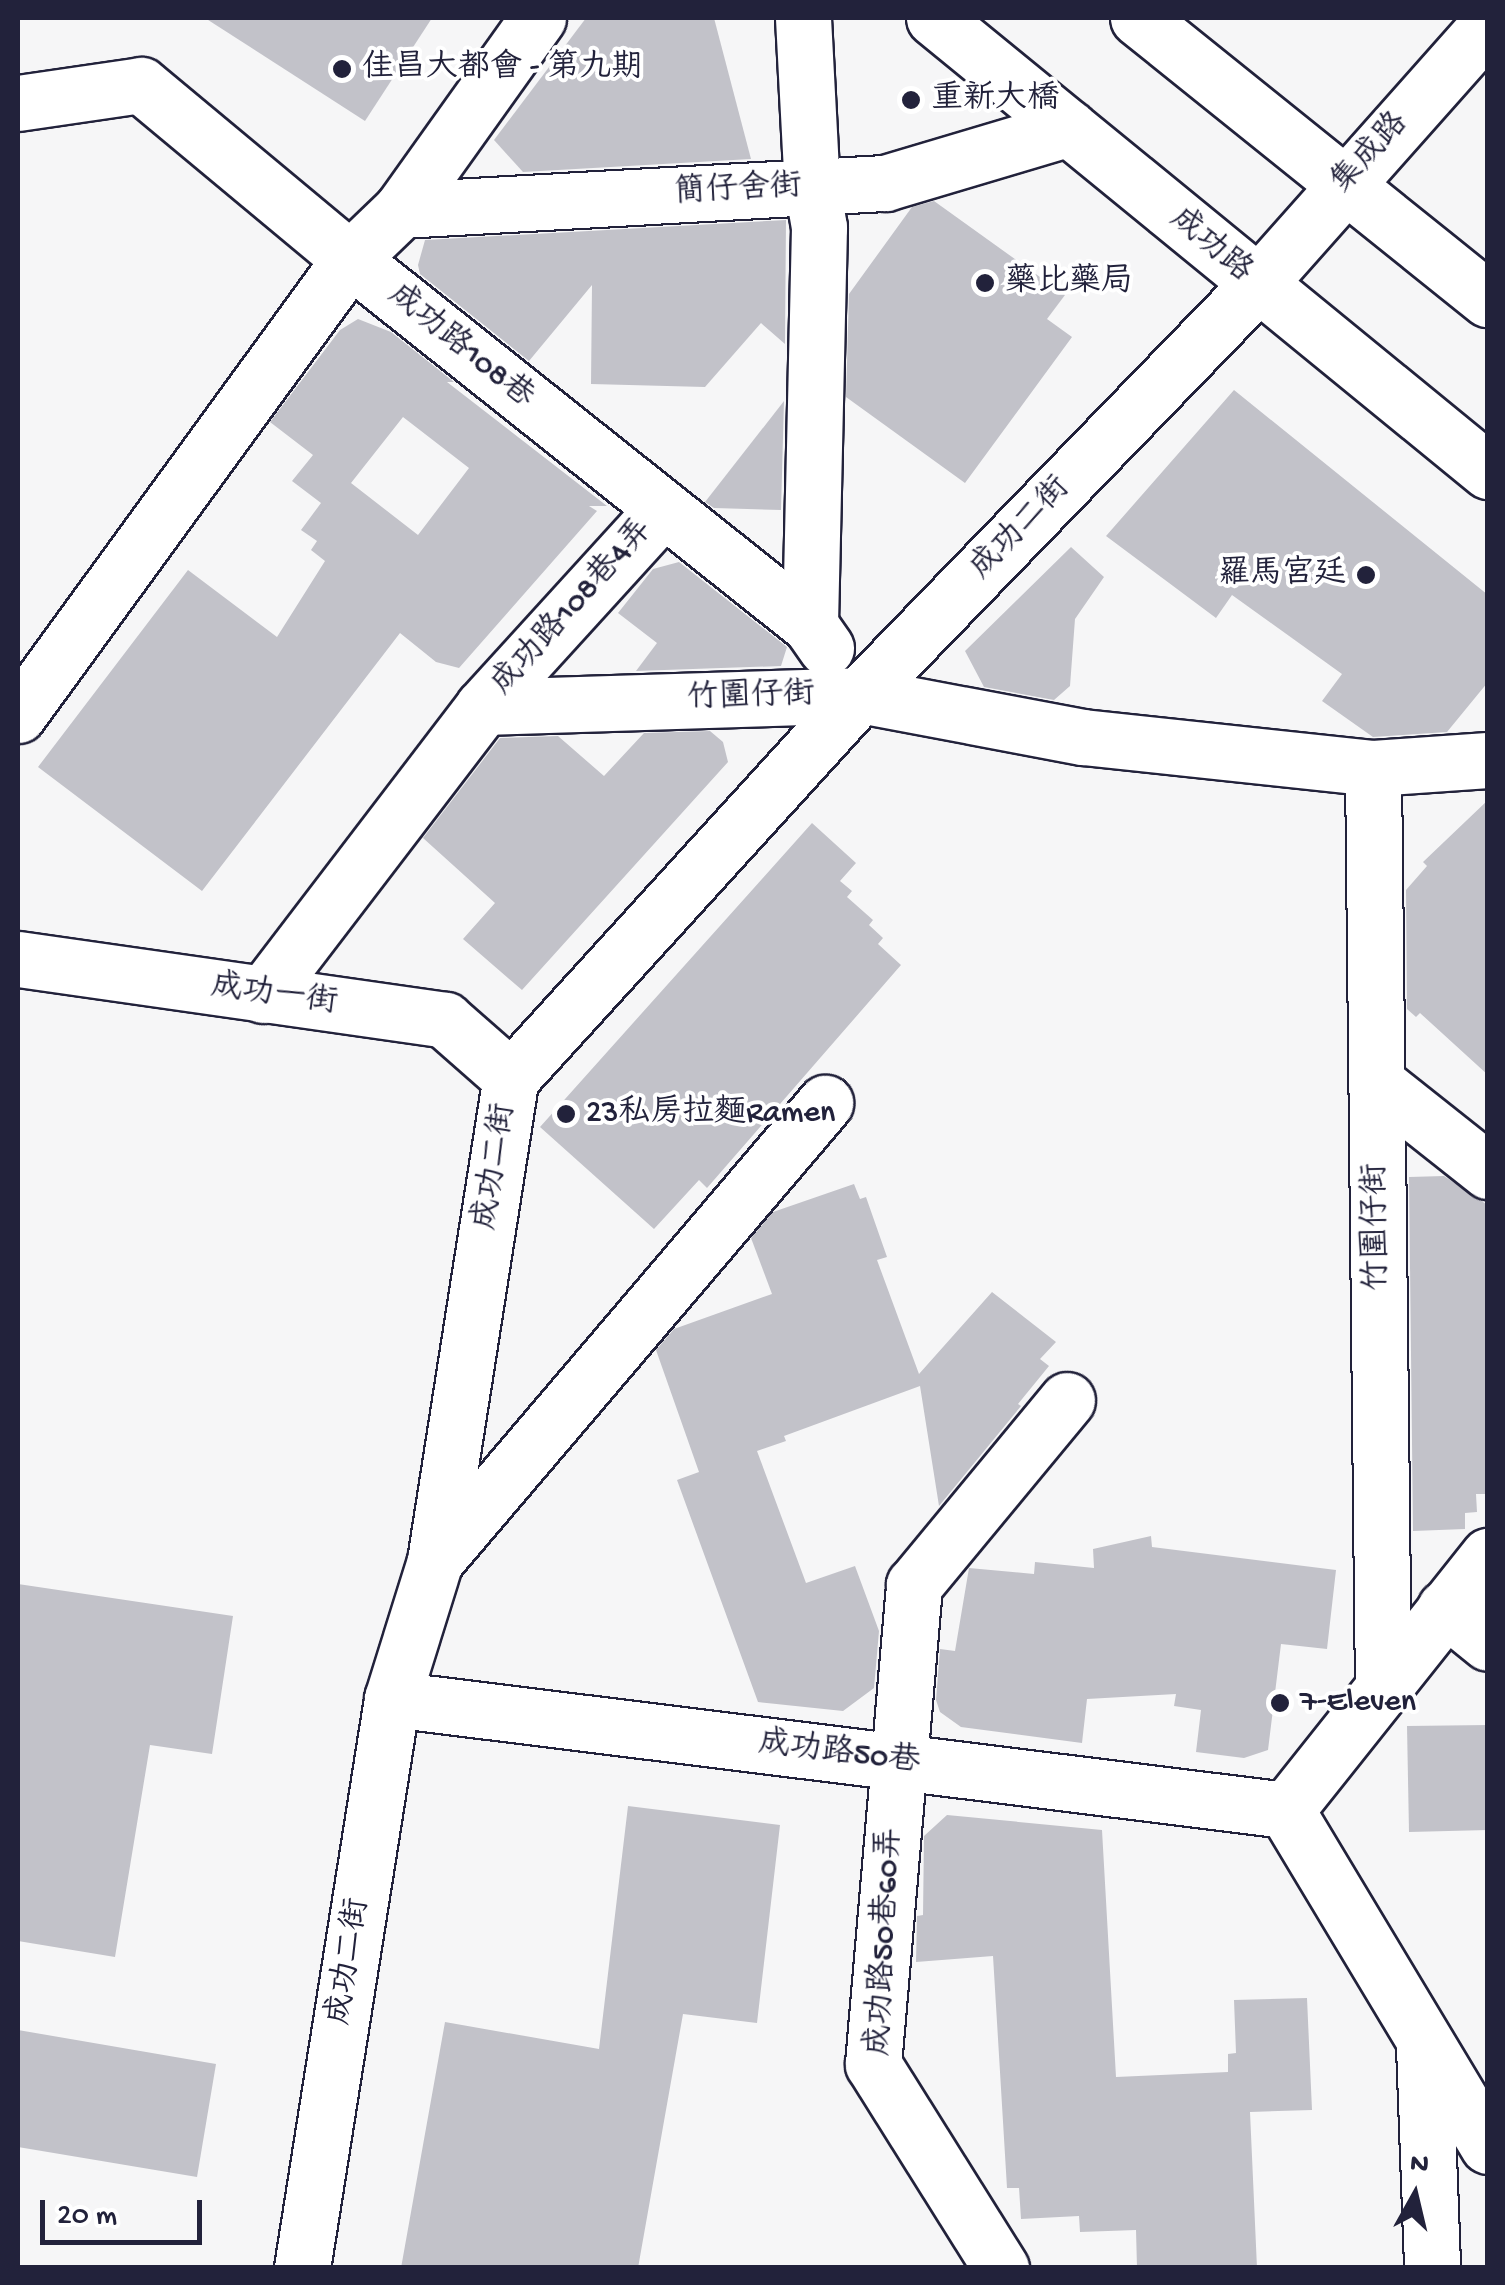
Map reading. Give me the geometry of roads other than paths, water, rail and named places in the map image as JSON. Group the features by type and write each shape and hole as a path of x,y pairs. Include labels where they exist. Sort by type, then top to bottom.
{"street":[{"path":"18,714 350,259 400,210 538,18"},
{"path":"803,18 812,187 819,228 810,626"},
{"name":"成功路","path":"934,18 1488,471"},
{"path":"1138,18 1488,300"},
{"name":"集成路","path":"1257,285 1488,25"},
{"path":"18,103 141,84 350,259"},
{"name":"簡仔舍街","path":"400,210 885,183 1069,128"},
{"name":"成功路108巷","path":"350,259 810,626 860,695"},
{"name":"成功二街","path":"302,2268 392,1699 436,1561 511,1078 860,695 1257,285"},
{"name":"成功路108巷4弄","path":"264,996 483,706 663,509"},
{"name":"竹圍仔街","path":"483,706 860,695 1083,737 1373,768 1488,760"},
{"name":"竹圍仔街","path":"1373,768 1383,1686"},
{"name":"成功一街","path":"18,959 445,1020 511,1078"},
{"path":"1376,1084 1488,1171"},
{"path":"436,1561 825,1103"},
{"name":"成功路50巷60弄","path":"1001,2268 873,2064 914,1585 1066,1400"},
{"path":"1488,1556 1286,1810 1488,2146"},
{"path":"1445,1608 1488,1643"},
{"name":"成功路50巷","path":"392,1699 1286,1810"},
{"path":"1424,2040 1432,2268"}],"place":[{"name":"佳昌大都會 - 第九期","path":"342,69"},
{"name":"重新大橋","path":"911,100"},
{"name":"藥比藥局","path":"985,283"},
{"name":"羅馬宮廷","path":"1366,575"},
{"name":"23私房拉麵Ramen","path":"566,1114"},
{"name":"7-Eleven","path":"1280,1703"}]}
